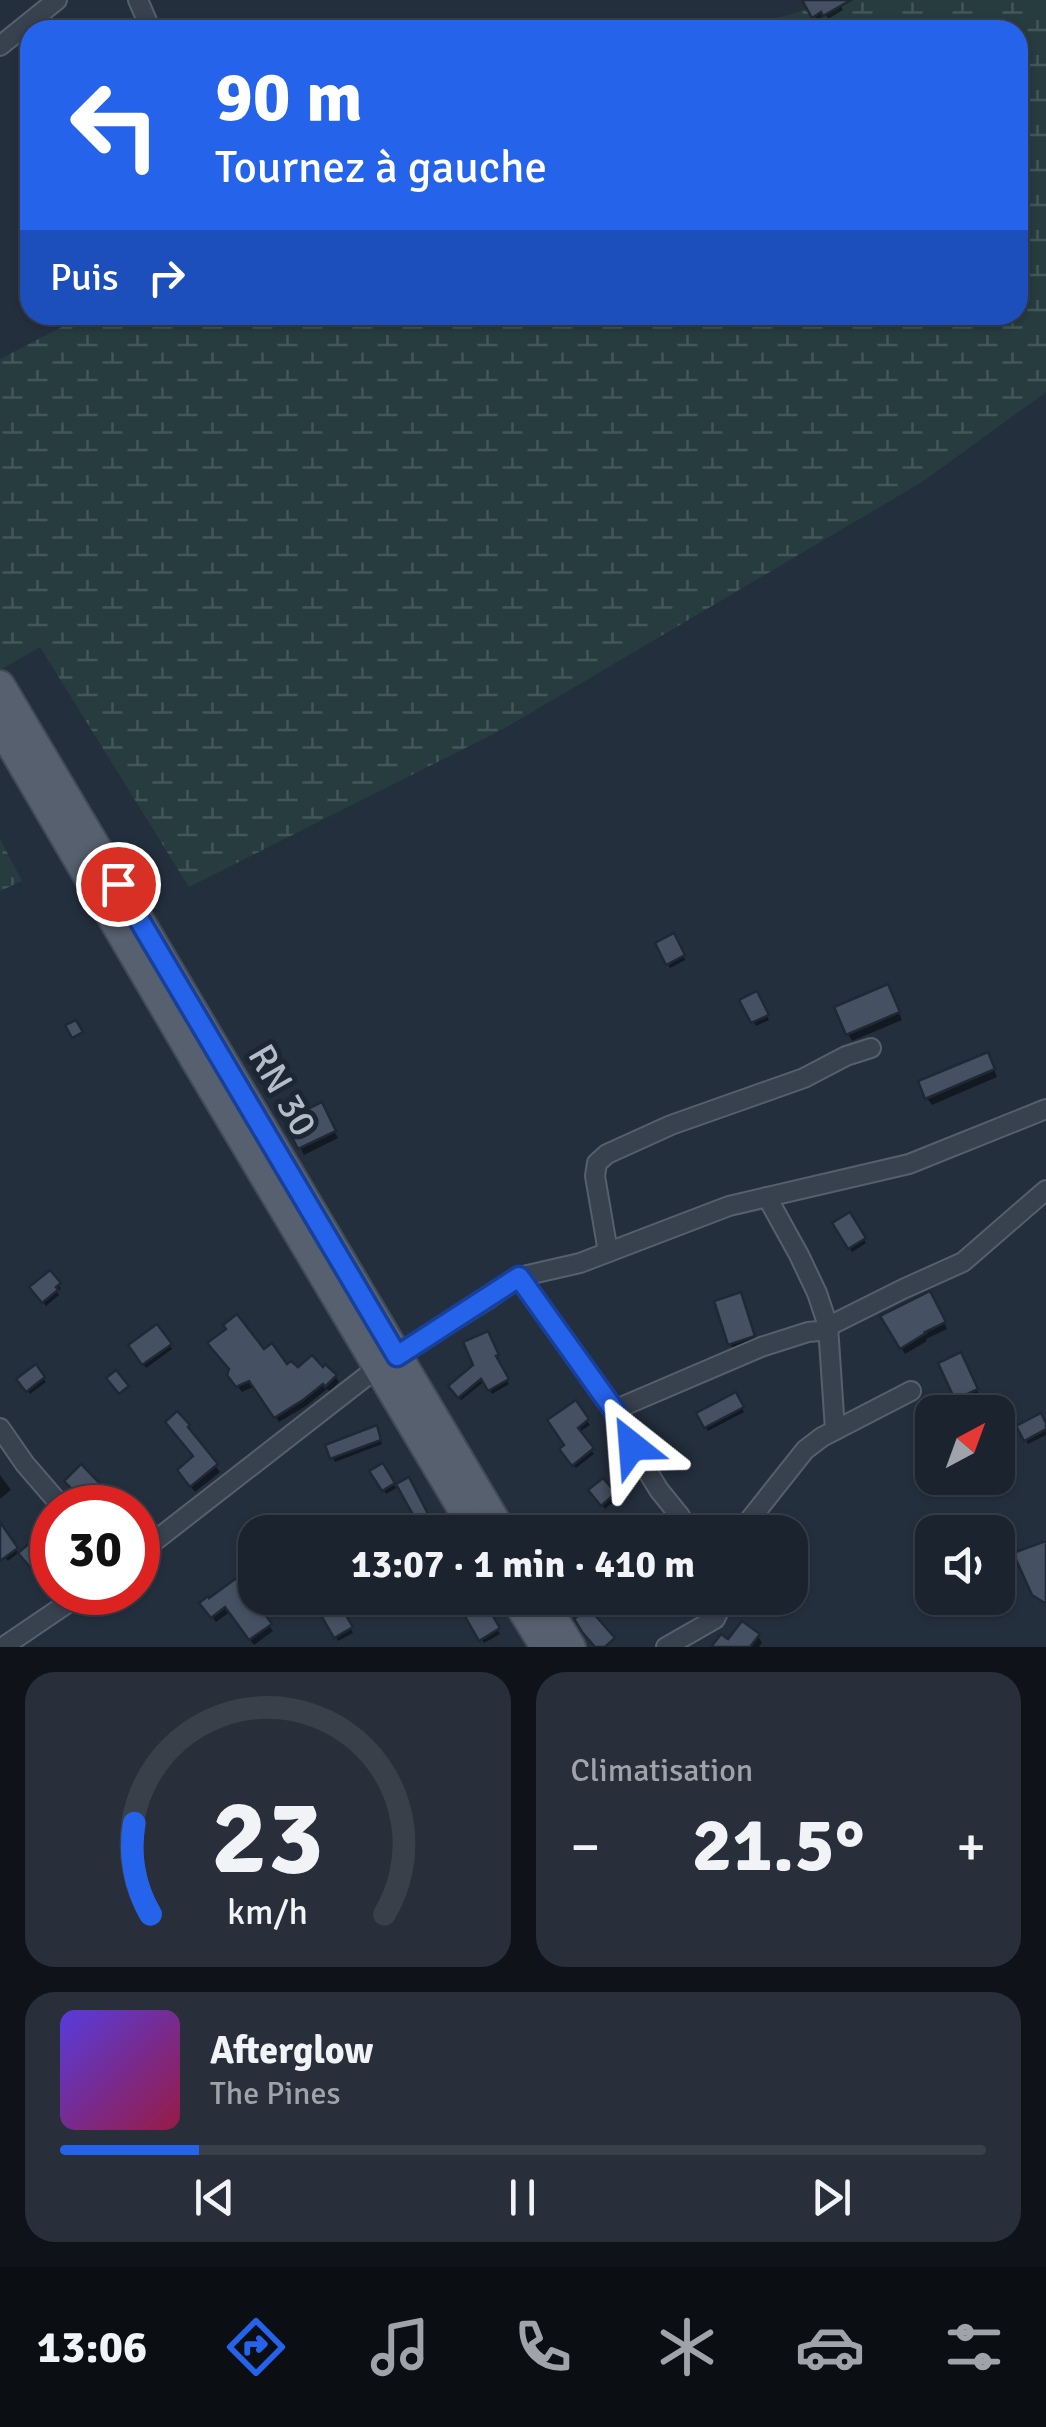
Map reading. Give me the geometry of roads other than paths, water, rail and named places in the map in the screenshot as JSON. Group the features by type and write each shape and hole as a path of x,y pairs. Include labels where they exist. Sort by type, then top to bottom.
{"main road":[{"name":"RN 30","path":"0,685 387,1362 467,1515"},
{"name":"RN 30","path":"0,726 387,1362 490,1515"},
{"path":"525,1615 545,1647"},
{"path":"552,1615 571,1647"}],"street":[{"path":"32,20 57,0"},
{"path":"0,46 20,30"},
{"path":"608,1252 595,1176 597,1163 607,1154 671,1125 804,1078 871,1048"},
{"path":"160,1537 387,1362 519,1277 580,1263 729,1206 910,1164 1046,1110"},
{"path":"614,1410 761,1348 820,1331 964,1262 1044,1196"},
{"path":"767,1197 799,1255 828,1326 835,1430"},
{"path":"519,1277 614,1410 632,1446 677,1515"},
{"path":"753,1515 805,1450 911,1390"},
{"path":"0,1428 43,1485"},
{"path":"2,1647 51,1615"},
{"path":"666,1647 717,1615"},
{"path":"30,1630 40,1647"}]}
